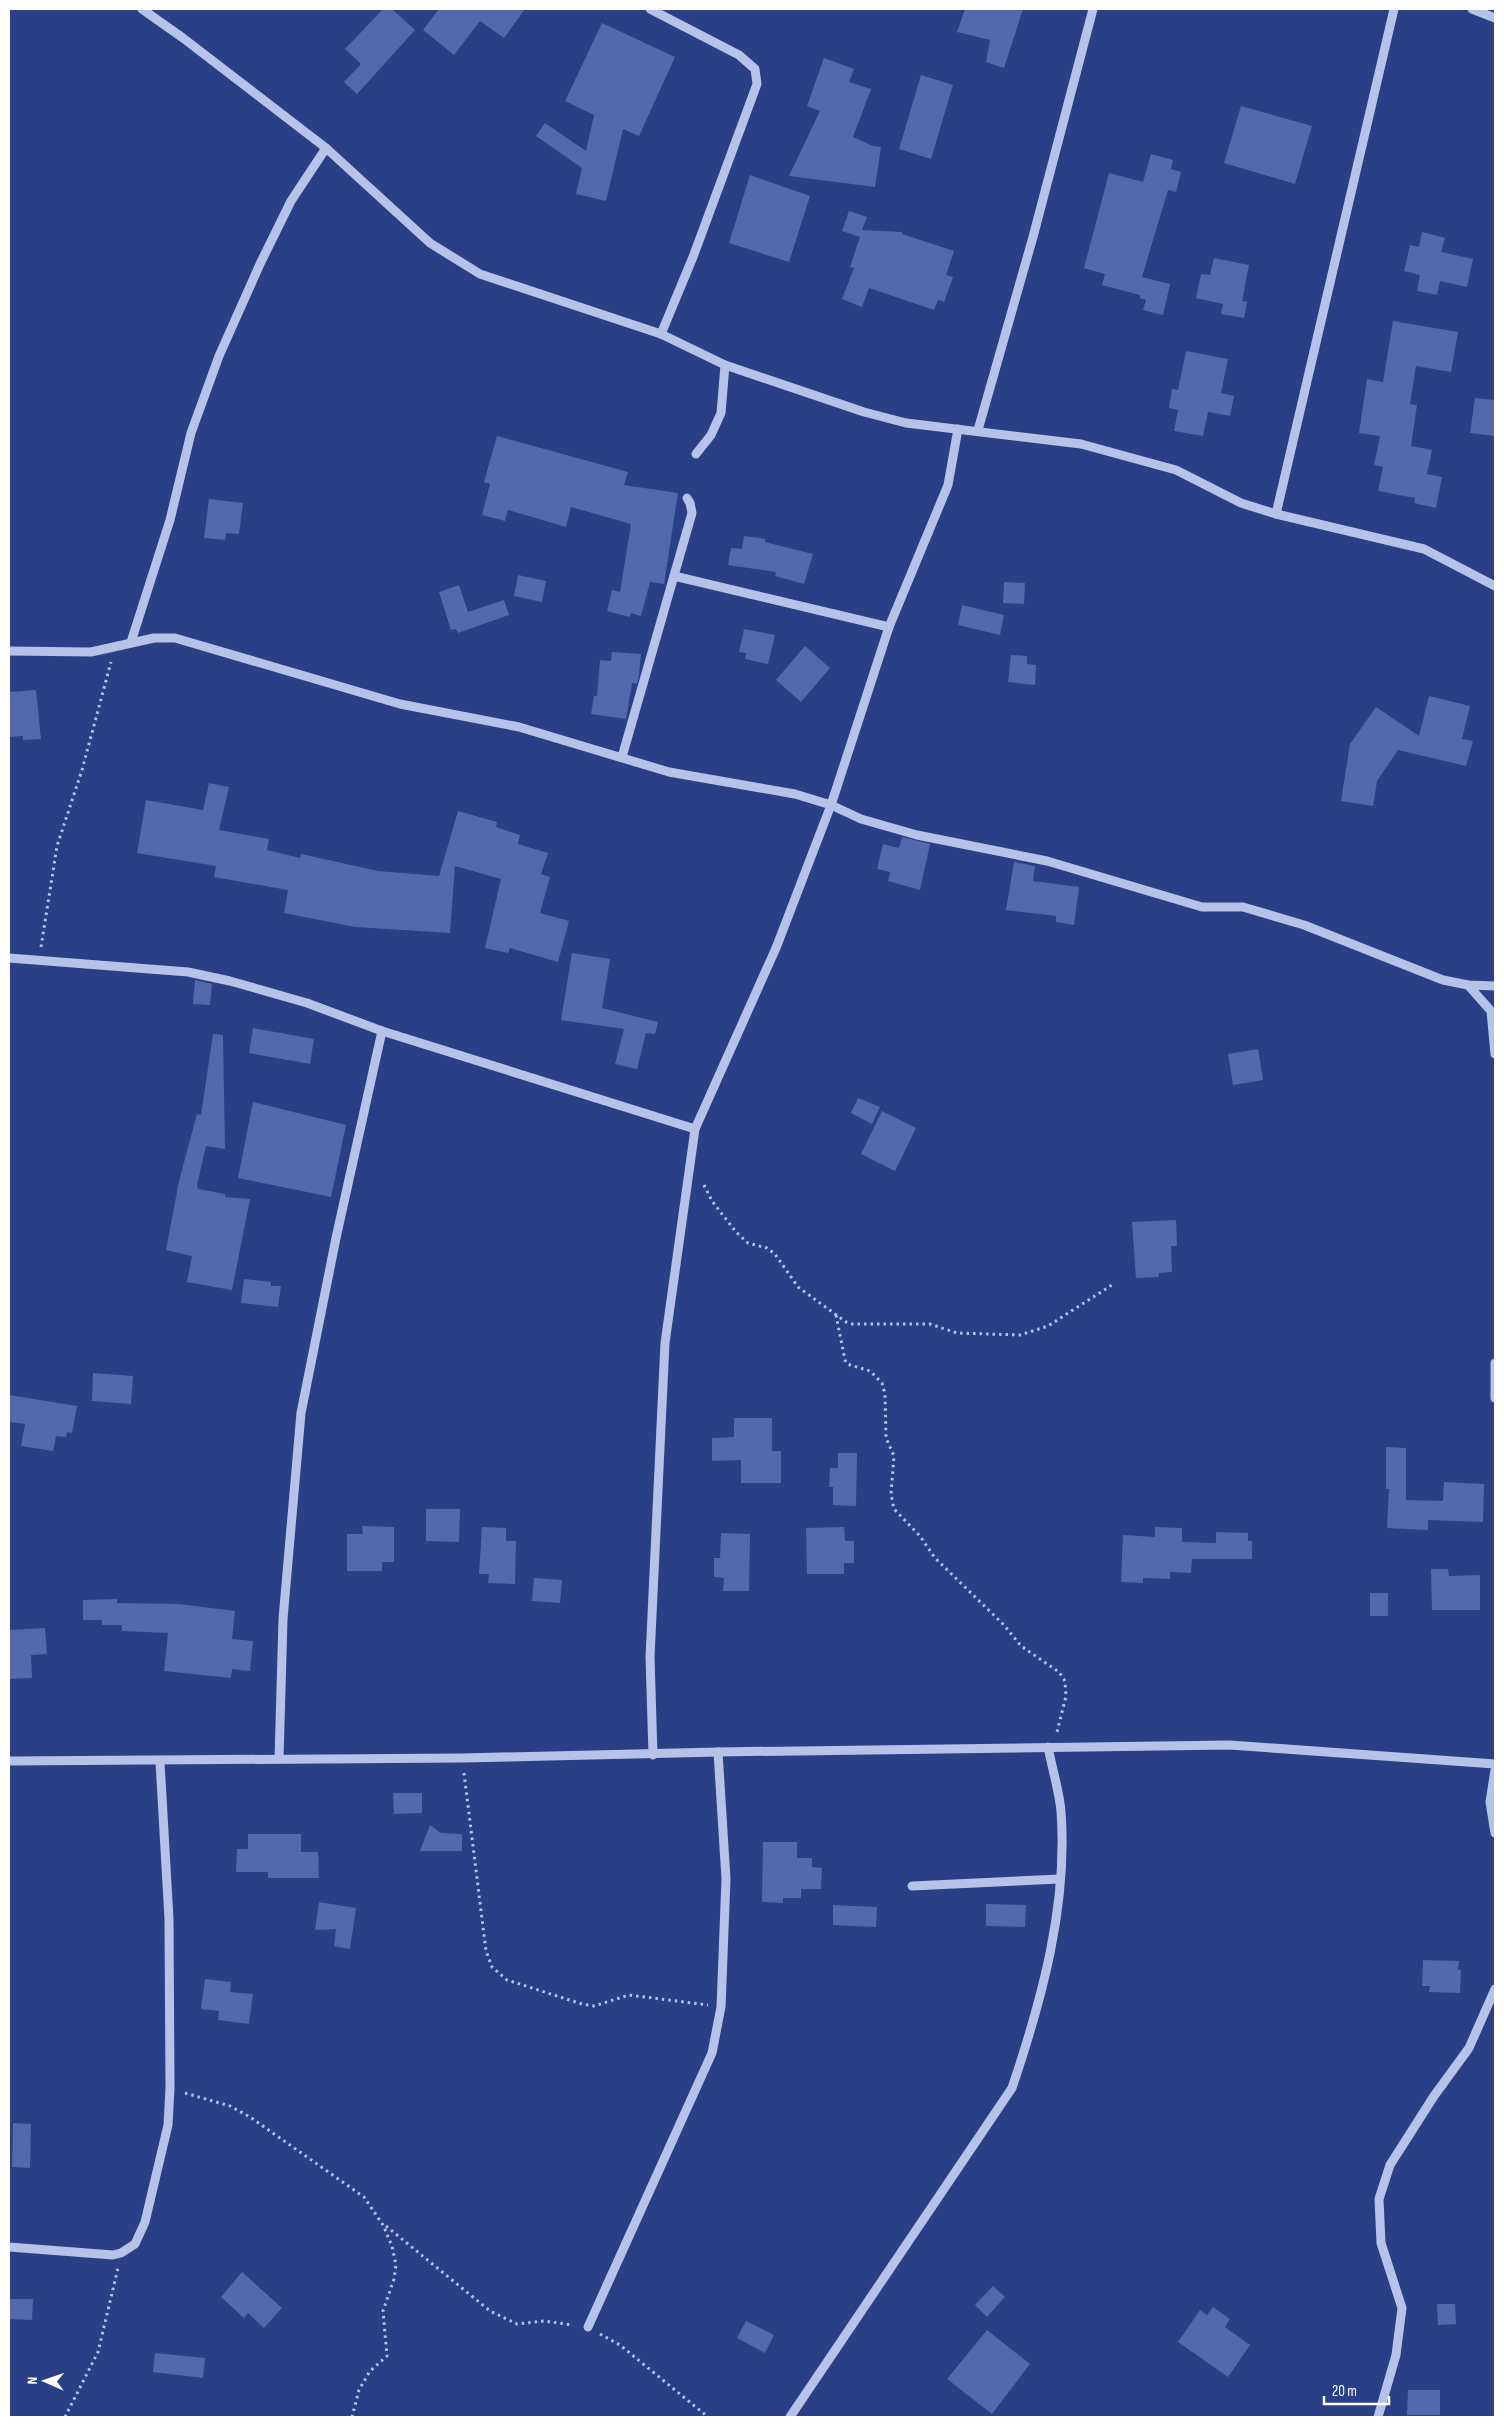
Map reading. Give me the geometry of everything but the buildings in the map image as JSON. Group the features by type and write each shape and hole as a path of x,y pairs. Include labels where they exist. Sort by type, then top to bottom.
{"street":[{"path":"142,9 183,38 326,148 430,243 480,274 661,334 725,365 864,412 906,423 978,430 1081,444 1176,470 1241,503 1276,514 1424,549 1495,586"},
{"path":"650,9 739,55 755,69 757,84 693,257 661,334"},
{"path":"978,430 1033,237 1094,9"},
{"path":"1276,514 1394,9"},
{"path":"1472,9 1495,18"},
{"path":"131,642 170,520 191,433 219,356 260,264 291,201 326,148"},
{"path":"696,454 711,434 721,413 725,365"},
{"path":"653,1755 650,1647 665,1342 695,1129 776,948 831,805 888,627 948,484 958,429"},
{"path":"622,757 692,513 690,502 687,498"},
{"path":"674,576 888,627"},
{"path":"9,651 74,653 154,638 175,638 400,704 519,727 669,772 795,794 831,805 861,819 917,835 1047,861 1202,907 1244,907 1304,925 1436,977 1468,985 1495,986"},
{"path":"9,958 188,972 210,976 307,1003 382,1031 695,1129"},
{"path":"1468,985 1491,1011 1495,1054"},
{"path":"279,1759 283,1620 301,1413 336,1238 382,1031"},
{"path":"1495,1363 1495,1398"},
{"path":"9,1762 462,1758 718,1752 1230,1745 1495,1764"},
{"path":"790,2417 1012,2088 1028,2041 1049,1962 1060,1879 1061,1810 1051,1747"},
{"path":"588,2327 712,2054 718,2029 721,2007 726,1880 718,1752"},
{"path":"9,2247 113,2255 121,2253 135,2244 145,2222 168,2126 170,2088 169,1919 160,1762"},
{"path":"1495,1770 1490,1802 1495,1832"},
{"path":"912,1886 1060,1879"},
{"path":"1378,2417 1396,2355 1402,2308 1381,2243 1379,2199 1390,2165 1434,2096 1469,2048 1495,1989"}],"path":[{"path":"39,960 57,846 82,770 114,647"},
{"path":"691,1161 712,1201 736,1232 748,1243 767,1248 775,1254 795,1284 846,1322 857,1324 930,1324 957,1333 1020,1335 1048,1326 1112,1285"},
{"path":"836,1315 845,1360 852,1366 864,1368 876,1375 884,1389 886,1438 894,1456 891,1494 894,1509 920,1536 935,1558 1004,1625 1021,1646 1059,1672 1065,1681 1066,1696 1051,1747"},
{"path":"462,1758 486,1951 492,1967 507,1980 582,2004 594,2006 628,1995 721,2007"},
{"path":"170,2088 230,2106 250,2117 364,2197 384,2225 392,2246 396,2265 394,2279 383,2311 387,2356 370,2371 363,2384 352,2417"},
{"path":"384,2225 490,2312 517,2324 544,2321 588,2327 620,2345 708,2417"},
{"path":"65,2417 98,2352 121,2253"}]}
